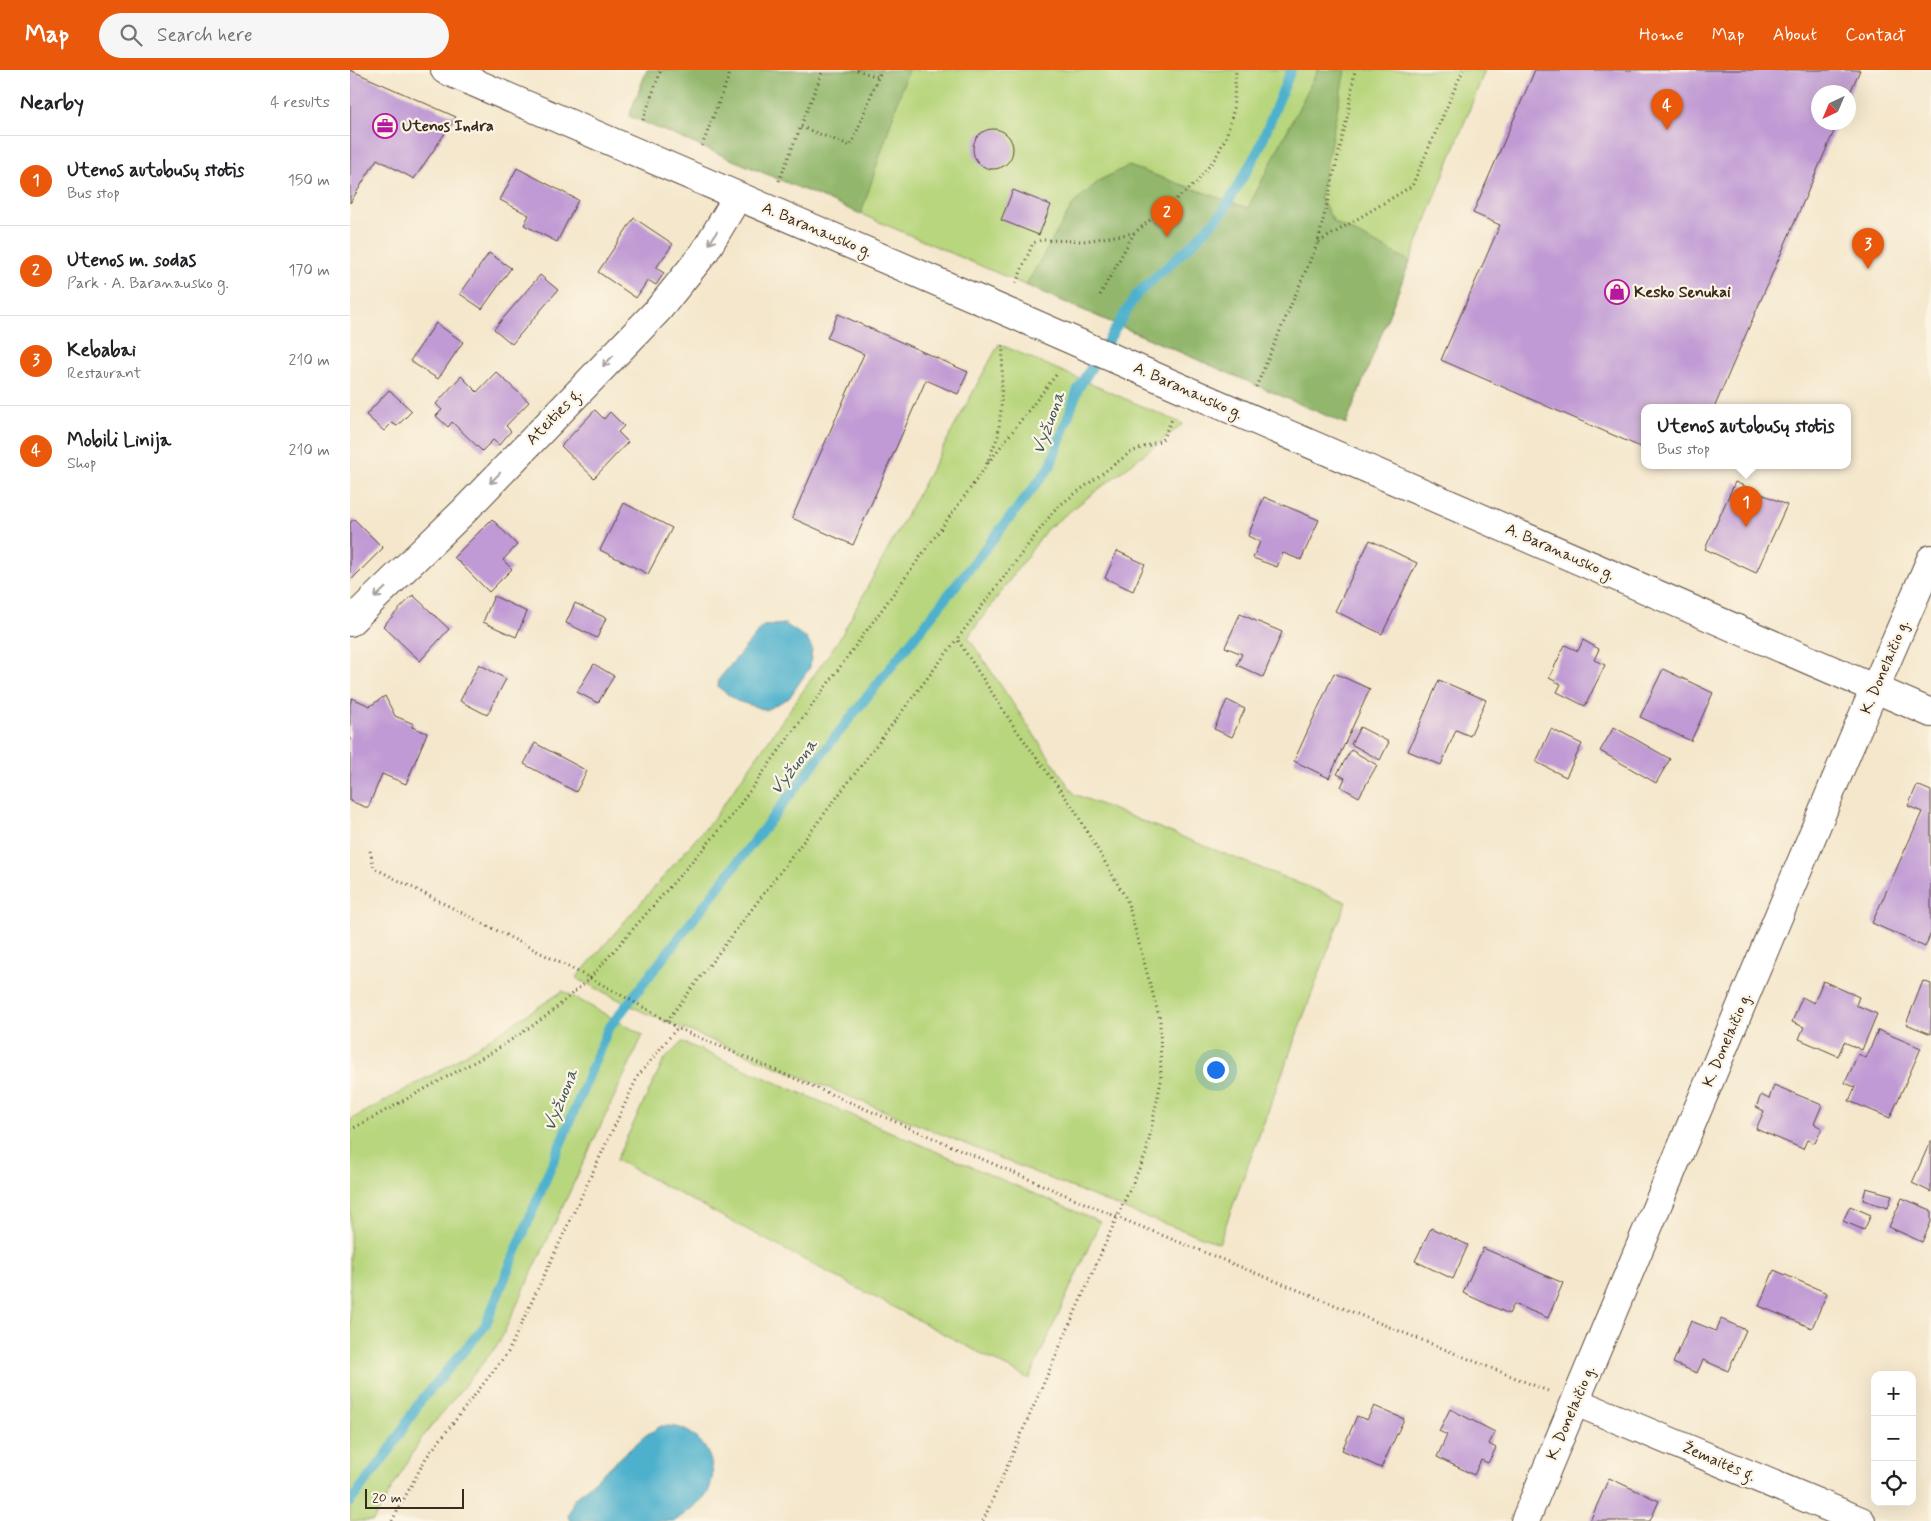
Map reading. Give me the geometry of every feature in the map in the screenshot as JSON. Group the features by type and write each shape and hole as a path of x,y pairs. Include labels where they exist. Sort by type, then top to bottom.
{"street":[{"name":"A. Baranausko g.","path":"445,70 1015,315 1874,690 1931,713"},
{"name":"Ateities g.","path":"350,622 464,511 658,310 704,253 738,196"},
{"name":"K. Donelaičio g.","path":"1525,1521 1874,690 1931,559"},
{"name":"Žemaitės g.","path":"1576,1402 1861,1521"}],"path":[{"path":"642,120 662,70"},
{"path":"702,146 731,70"},
{"path":"780,179 824,70"},
{"path":"857,70 878,77"},
{"path":"801,127 851,146 880,70"},
{"path":"1100,295 1134,233 1196,183 1216,157 1226,137 1233,112 1236,70"},
{"path":"1244,415 1318,242 1348,114 1355,70"},
{"path":"1318,242 1412,186 1464,70"},
{"path":"1025,262 1033,243 1042,240 1084,241 1134,233"},
{"path":"985,468 998,436 1015,315"},
{"path":"350,1130 496,1050 548,1015 590,978 730,818 985,468 1056,375"},
{"path":"667,1021 1056,508 1131,452 1162,440 1173,419"},
{"path":"957,639 1015,728 1074,809 1127,900 1160,1020 1161,1080 1146,1154 983,1521"},
{"path":"370,851 374,868 590,978 678,1028 1117,1217 1576,1402"},
{"path":"392,1521 426,1458 508,1352 638,1076 678,1028"}],"green space":[{"path":"647,70 1485,70 1346,424 861,214 629,116"},
{"path":"647,70 908,70 861,214 629,116"},
{"path":"1318,70 1345,70 1320,197 1334,222 1410,261 1346,424 1026,285 1074,203 1100,180 1129,166 1248,208"},
{"path":"999,344 1183,424 1047,529 968,637 1074,794 1346,902 1219,1243 1134,1213 643,1012 576,978 714,818 840,638"},
{"path":"563,991 643,1035 499,1343 421,1439 373,1521 350,1521 350,1120 441,1070"},
{"path":"682,1042 1100,1222 1029,1379 616,1160 664,1060"}],"water":[{"path":"785,624 806,638 812,648 810,667 789,698 766,710 737,701 718,687 719,679 763,626"},
{"path":"661,1426 677,1427 687,1431 695,1436 708,1452 711,1462 712,1482 708,1492 702,1499 675,1521 570,1521 568,1516 574,1499 646,1435"}],"building":[{"path":"350,70 456,117 414,179 377,159 350,203"},
{"name":"Kesko Senukai","path":"1535,70 1860,70 1853,85 1811,85 1811,130 1835,130 1716,404 1641,404 1641,447 1441,360 1500,225 1473,213"},
{"path":"997,129 1004,132 1010,138 1013,149 1012,157 1004,166 997,169 989,169 982,166 974,157 973,145 976,138 985,130"},
{"path":"517,168 578,200 557,242 524,225 529,215 500,200"},
{"path":"1013,190 1051,205 1039,235 1001,220"},
{"path":"634,218 673,244 656,268 664,273 656,285 648,280 636,298 598,272"},
{"path":"489,253 511,268 482,309 460,294"},
{"path":"540,275 558,290 512,344 494,329"},
{"path":"838,314 968,372 958,394 926,380 853,545 792,518 864,354 827,338"},
{"path":"436,323 463,342 438,379 410,361"},
{"path":"496,372 529,402 506,426 511,431 499,445 493,440 482,451 452,422 448,427 436,416 442,410 436,404 461,376 477,392"},
{"path":"389,390 412,411 397,426 392,423 384,431 366,415"},
{"path":"595,410 604,419 610,412 624,426 618,432 628,442 594,478 561,446"},
{"path":"1735,482 1787,505 1756,573 1705,549"},
{"path":"1264,497 1319,520 1301,560 1283,553 1277,567 1253,558 1260,542 1248,536"},
{"path":"624,503 672,528 648,574 600,550"},
{"path":"354,519 383,548 350,581 350,523"},
{"path":"492,519 517,545 503,560 512,569 489,592 454,557"},
{"path":"1370,540 1417,563 1382,634 1335,611"},
{"path":"1117,551 1145,564 1133,591 1105,578"},
{"path":"413,595 449,629 420,661 383,626"},
{"path":"494,596 527,612 516,637 483,622"},
{"path":"575,603 606,618 597,638 566,623"},
{"path":"1240,614 1282,632 1263,677 1237,665 1242,654 1225,647"},
{"path":"1583,640 1599,649 1594,660 1605,665 1585,706 1557,692 1561,684 1549,678 1565,645 1578,651"},
{"path":"479,664 506,679 487,715 460,701"},
{"path":"594,664 614,676 598,703 577,692"},
{"path":"1663,669 1713,693 1691,741 1640,717"},
{"path":"1334,673 1370,689 1329,778 1294,761"},
{"path":"1439,680 1486,700 1470,736 1456,730 1441,765 1408,751"},
{"path":"385,696 395,716 414,724 412,727 427,733 406,784 382,774 368,808 350,801 350,704 352,698 370,706"},
{"path":"1227,700 1245,709 1232,737 1214,729"},
{"path":"1360,727 1389,742 1380,760 1351,744"},
{"path":"1614,727 1670,759 1656,783 1600,751"},
{"path":"1551,729 1582,744 1566,777 1536,762"},
{"path":"535,743 587,771 576,792 524,764"},
{"path":"1351,750 1377,765 1359,797 1341,787 1345,778 1337,774"},
{"path":"1917,785 1931,791 1931,933 1925,947 1872,923 1922,812 1908,806"},
{"path":"1823,981 1859,997 1856,1005 1877,1014 1862,1050 1844,1042 1838,1056 1799,1039 1804,1027 1792,1022 1802,997 1814,1003"},
{"path":"1923,981 1931,984 1931,1034 1906,1024"},
{"path":"1878,1030 1921,1048 1890,1118 1849,1101 1855,1087 1845,1083 1858,1054 1866,1058"},
{"path":"1774,1085 1822,1105 1814,1124 1822,1128 1815,1143 1807,1140 1803,1149 1756,1129 1764,1111 1756,1107 1761,1095 1769,1099"},
{"path":"1931,1140 1931,1192 1912,1183"},
{"path":"1866,1188 1892,1195 1888,1208 1863,1200"},
{"path":"1902,1198 1931,1210 1931,1222 1922,1242 1889,1227"},
{"path":"1850,1206 1871,1215 1864,1230 1843,1221"},
{"path":"1431,1228 1468,1245 1453,1279 1415,1261"},
{"path":"1483,1248 1563,1283 1548,1318 1514,1304 1509,1314 1463,1293"},
{"path":"1774,1270 1827,1293 1812,1328 1759,1306"},
{"path":"1721,1319 1746,1330 1728,1371 1703,1360 1697,1373 1673,1363 1691,1321 1716,1331"},
{"path":"1374,1406 1404,1419 1381,1468 1342,1450 1357,1416 1367,1420"},
{"path":"1450,1409 1495,1432 1489,1444 1496,1448 1488,1463 1481,1460 1474,1475 1437,1457 1447,1435 1439,1431"},
{"path":"1609,1478 1659,1501 1650,1521 1590,1521"}],"waterway":[{"name":"Vyžuona","path":"350,1502 389,1451 419,1403 485,1326 608,1029 824,751 1050,467 1078,389 1137,294 1192,244 1222,213 1258,151 1291,70"}],"place":[{"name":"Utenos Indra","path":"385,126"},
{"name":"Mobili Linija","path":"1667,130"},
{"name":"Utenos m. sodas","path":"1167,237"},
{"name":"Kebabai","path":"1868,269"},
{"name":"Kesko Senukai","path":"1617,292"},
{"name":"Utenos autobusų stotis","path":"1746,527"}]}
